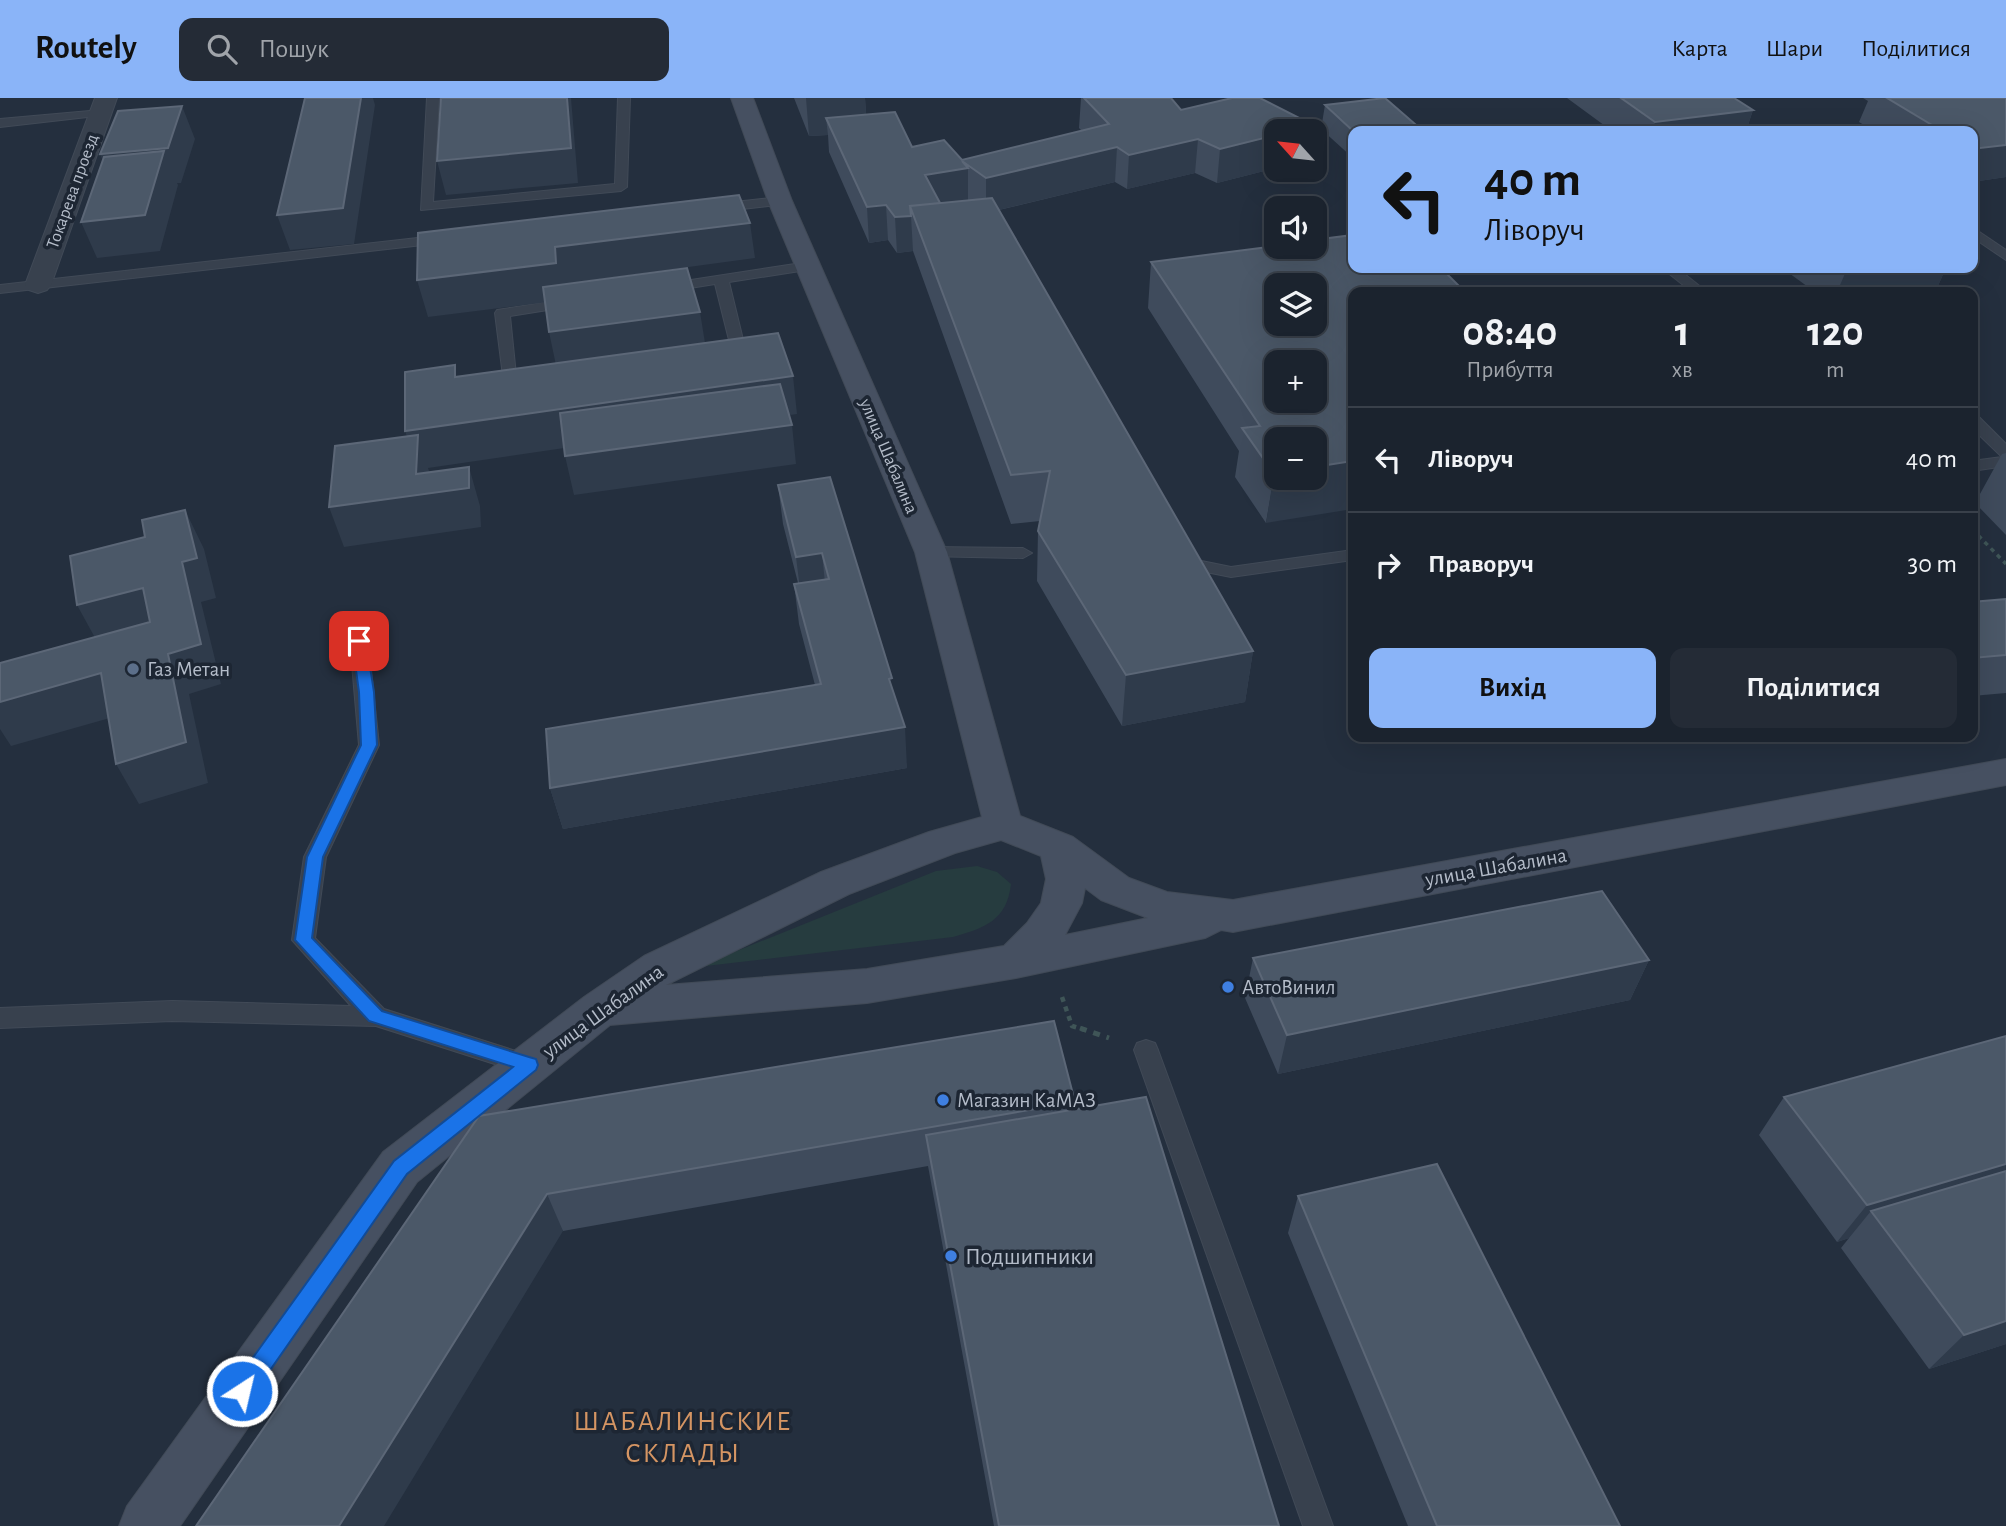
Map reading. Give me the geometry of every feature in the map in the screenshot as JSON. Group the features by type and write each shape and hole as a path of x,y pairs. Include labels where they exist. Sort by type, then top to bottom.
{"main road":[{"name":"улица Шабалина","path":"742,98 780,201 931,552 1003,825"},
{"name":"улица Шабалина","path":"147,1526 401,1167 598,1009 659,968 835,883 943,842 1003,825 1059,847 1115,889 1164,907 1233,916 2006,772"},
{"path":"1031,958 1060,904 1066,881 1059,847"},
{"path":"598,1009 867,986 1031,958 1233,916"}],"street":[{"name":"Токарева проезд","path":"38,285 104,106"}],"lane":[{"path":"433,98 425,207 621,187 624,98"},
{"path":"1696,98 1742,126"},
{"path":"0,122 104,106"},
{"path":"698,210 780,201"},
{"path":"1978,235 2006,256"},
{"path":"0,289 464,237"},
{"path":"652,290 808,266"},
{"path":"1675,273 1694,287"},
{"path":"712,355 739,352 721,279"},
{"path":"536,378 509,381 502,313 584,300"},
{"path":"1978,425 2006,453"},
{"path":"1978,465 2006,461"},
{"path":"931,552 1023,552"},
{"path":"1164,558 1231,572 1348,556"},
{"path":"359,641 369,745 315,857 303,940 376,1016"},
{"path":"0,1018 173,1011 376,1016 529,1065"},
{"path":"1146,1050 1318,1526"}],"path":[{"path":"1978,535 2006,564"},
{"path":"1031,958 1072,1026 1146,1050"}],"green space":[{"path":"977,866 997,872 1011,884 1005,906 999,914 975,930 953,937 697,967 936,871"}],"building":[{"path":"305,98 361,98 343,208 277,215"},
{"path":"441,98 567,98 571,148 437,161"},
{"path":"1084,98 1171,98 1181,110 1232,98 1260,98 1301,119 1264,119 1264,138 1220,149 1198,139 1129,155 1117,147 986,178 962,161 968,168 925,175 940,203 910,206 911,216 895,217 886,205 867,207 826,118 895,112 912,147 944,140 962,160 1109,124"},
{"path":"1385,98 1417,126 1348,126 1325,105"},
{"path":"1621,98 1734,98 1753,110 1655,122"},
{"path":"1887,98 2006,98 2006,145 1978,148 1978,126 1934,126"},
{"path":"182,106 168,148 100,154 118,111"},
{"path":"164,151 145,215 81,222 104,157"},
{"path":"739,195 750,223 555,247 556,263 417,280 418,233"},
{"path":"992,198 1253,651 1126,675 1038,531 1050,471 1011,475 910,206"},
{"path":"1348,236 1348,273 1446,273 1460,287 1348,287 1348,462 1327,465 1327,427 1264,427 1264,460 1242,428 1260,426 1151,262 1264,248 1264,259 1327,259 1327,238"},
{"path":"687,268 700,312 549,332 543,287"},
{"path":"778,333 793,376 405,431 405,372 455,365 455,377"},
{"path":"780,384 792,425 565,456 560,413"},
{"path":"418,435 416,474 469,467 469,488 329,507 335,446"},
{"path":"830,477 905,727 550,788 546,729 821,684 794,584 829,579 822,553 796,557 778,485"},
{"path":"185,510 197,558 182,562 201,644 168,654 186,742 116,764 101,673 0,702 0,663 150,622 143,588 77,605 70,556 145,537 142,520"},
{"path":"2006,599 2006,655 1978,657 1978,601"},
{"path":"1602,891 1649,960 1287,1035 1253,958"},
{"path":"1054,1021 1075,1102 547,1194 339,1526 196,1526 479,1116"},
{"path":"2006,1036 2006,1164 1867,1205 1784,1097"},
{"path":"1146,1097 1279,1526 999,1526 926,1135"},
{"path":"1437,1164 1620,1526 1437,1526 1298,1196"},
{"path":"2006,1171 2006,1321 1964,1335 1871,1211"}],"place":[{"name":"Газ Метан","path":"133,669"},
{"name":"АвтоВинил","path":"1228,987"},
{"name":"Магазин КаМАЗ","path":"943,1100"},
{"name":"Подшипники","path":"951,1256"}],"district":[{"name":"ШАБАЛИНСКИЕ СКЛАДЫ","path":"683,1436"}],"route":[{"path":"242,1391 401,1167 529,1065 376,1016 303,940 315,857 369,745 359,641"}]}
